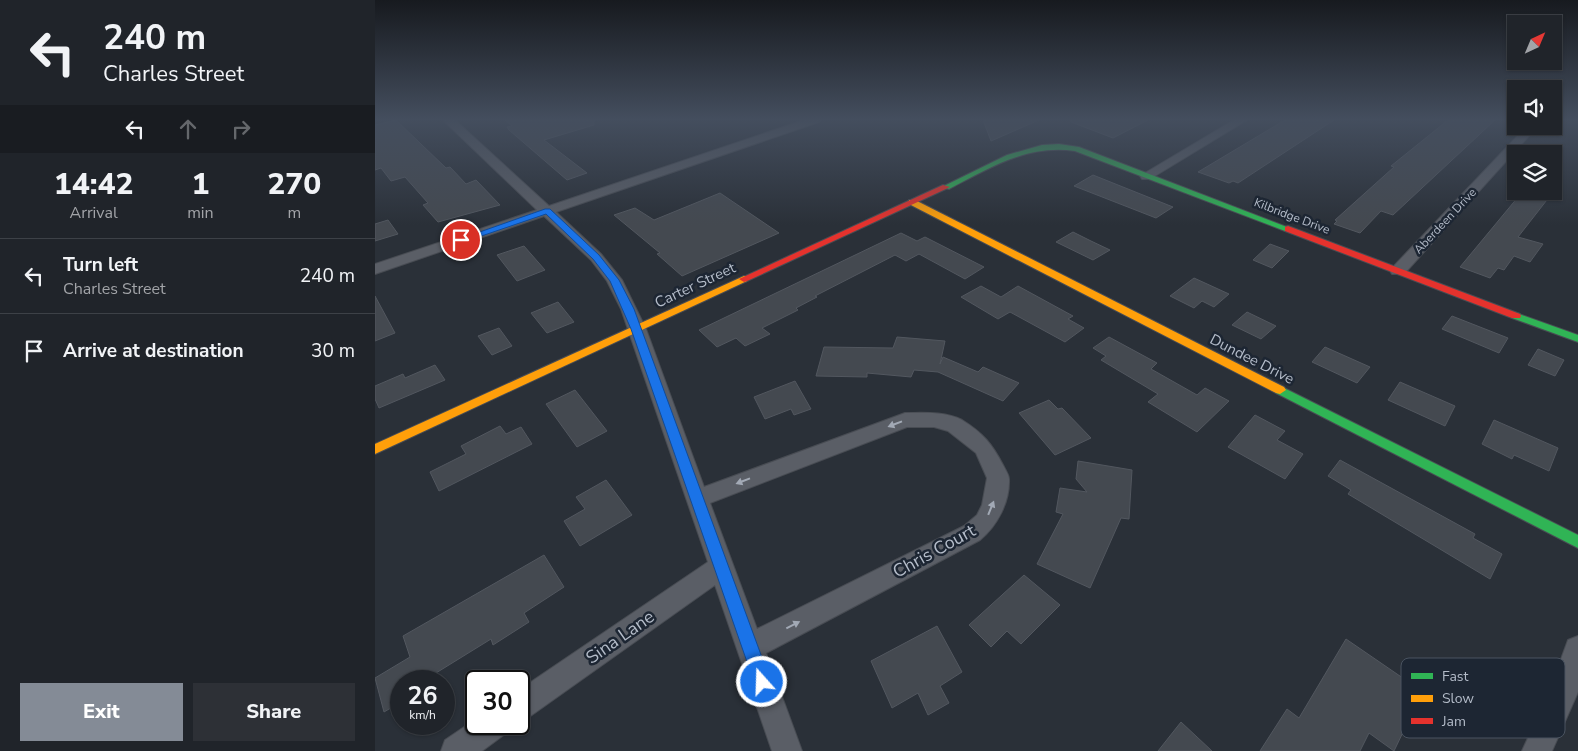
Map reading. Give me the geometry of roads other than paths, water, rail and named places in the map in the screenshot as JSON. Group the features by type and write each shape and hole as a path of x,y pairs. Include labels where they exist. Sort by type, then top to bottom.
{"street":[{"path":"486,155 596,257 614,280 629,309 787,751"},
{"path":"375,269 712,155"},
{"name":"Carter Street","path":"375,449 1017,155"},
{"name":"Kilbridge Drive","path":"1091,155 1578,339"},
{"path":"1146,176 1182,155"},
{"name":"Aberdeen Drive","path":"1398,271 1506,155"},
{"name":"Dundee Drive","path":"913,202 1578,542"},
{"name":"Chris Court","path":"697,499 905,420 934,420 954,425 984,448 998,478 993,505 985,522 972,533 750,647"},
{"name":"Sina Lane","path":"530,699 722,566"},
{"path":"1565,688 1578,649"},
{"path":"456,751 479,735"},
{"path":"1537,751 1543,738"}]}
